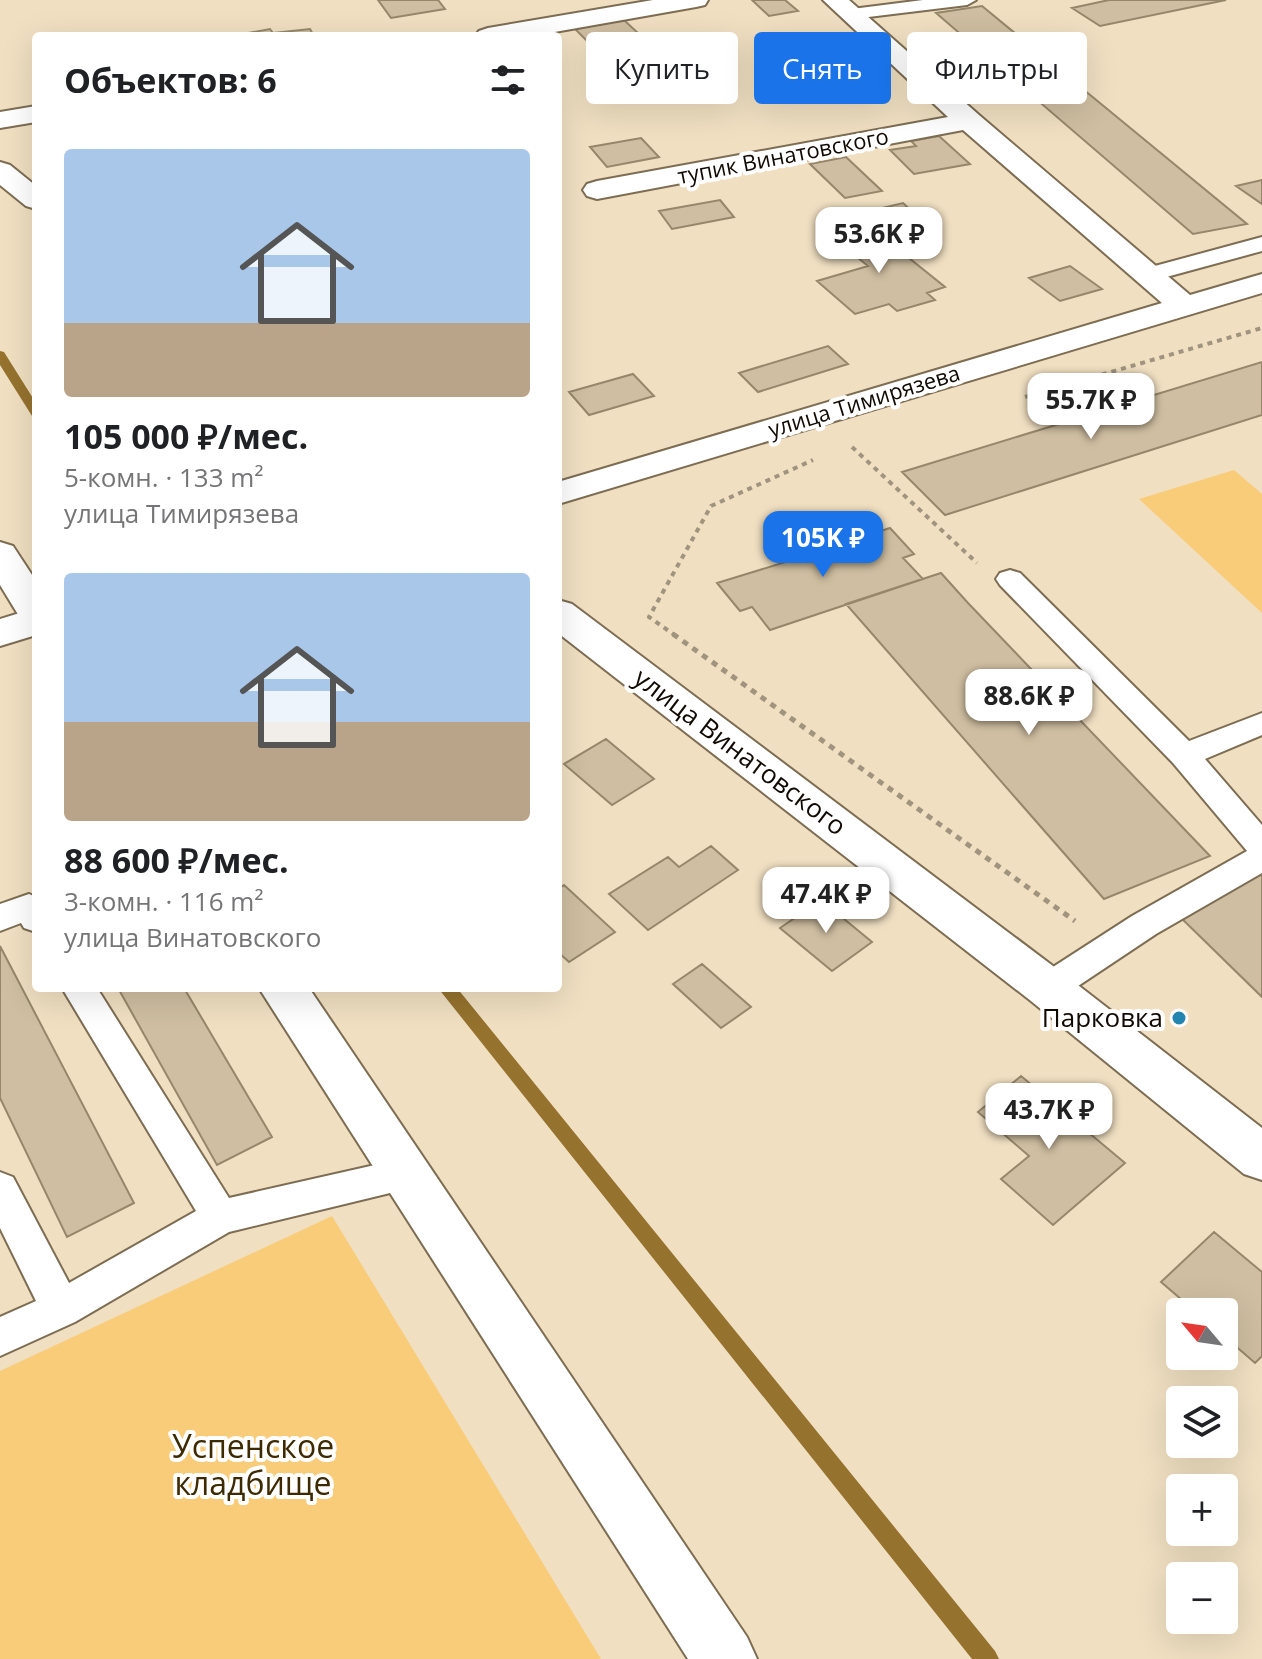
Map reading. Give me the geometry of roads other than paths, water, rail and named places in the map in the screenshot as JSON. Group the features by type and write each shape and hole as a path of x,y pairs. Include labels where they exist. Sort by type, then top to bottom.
{"street":[{"path":"511,32 696,0"},
{"path":"843,7 969,121 1184,306"},
{"path":"0,120 32,115"},
{"name":"тупик Винатовского","path":"597,190 969,121"},
{"path":"0,171 32,197"},
{"name":"улица Тимирязева","path":"562,492 1262,283"},
{"path":"0,554 32,606"},
{"name":"улица Винатовского","path":"562,616 1048,988 1262,1158"},
{"path":"0,633 32,622"},
{"path":"286,992 725,1659"}],"lane":[{"path":"843,7 967,0"},
{"path":"1148,275 1262,244"},
{"path":"1010,579 1184,755 1262,847"},
{"path":"1184,755 1262,723"},
{"path":"1048,988 1262,858"},
{"path":"0,918 29,907 32,912"},
{"path":"81,992 220,1217"},
{"path":"0,1337 61,1309 220,1217 406,1174"},
{"path":"0,1189 61,1309"}],"waterway":[{"path":"0,355 32,407"},
{"path":"450,992 987,1659"}],"place":[{"name":"Парковка","path":"1179,1018"}],"park label":[{"name":"Успенское кладбище","path":"253,1466"}]}
